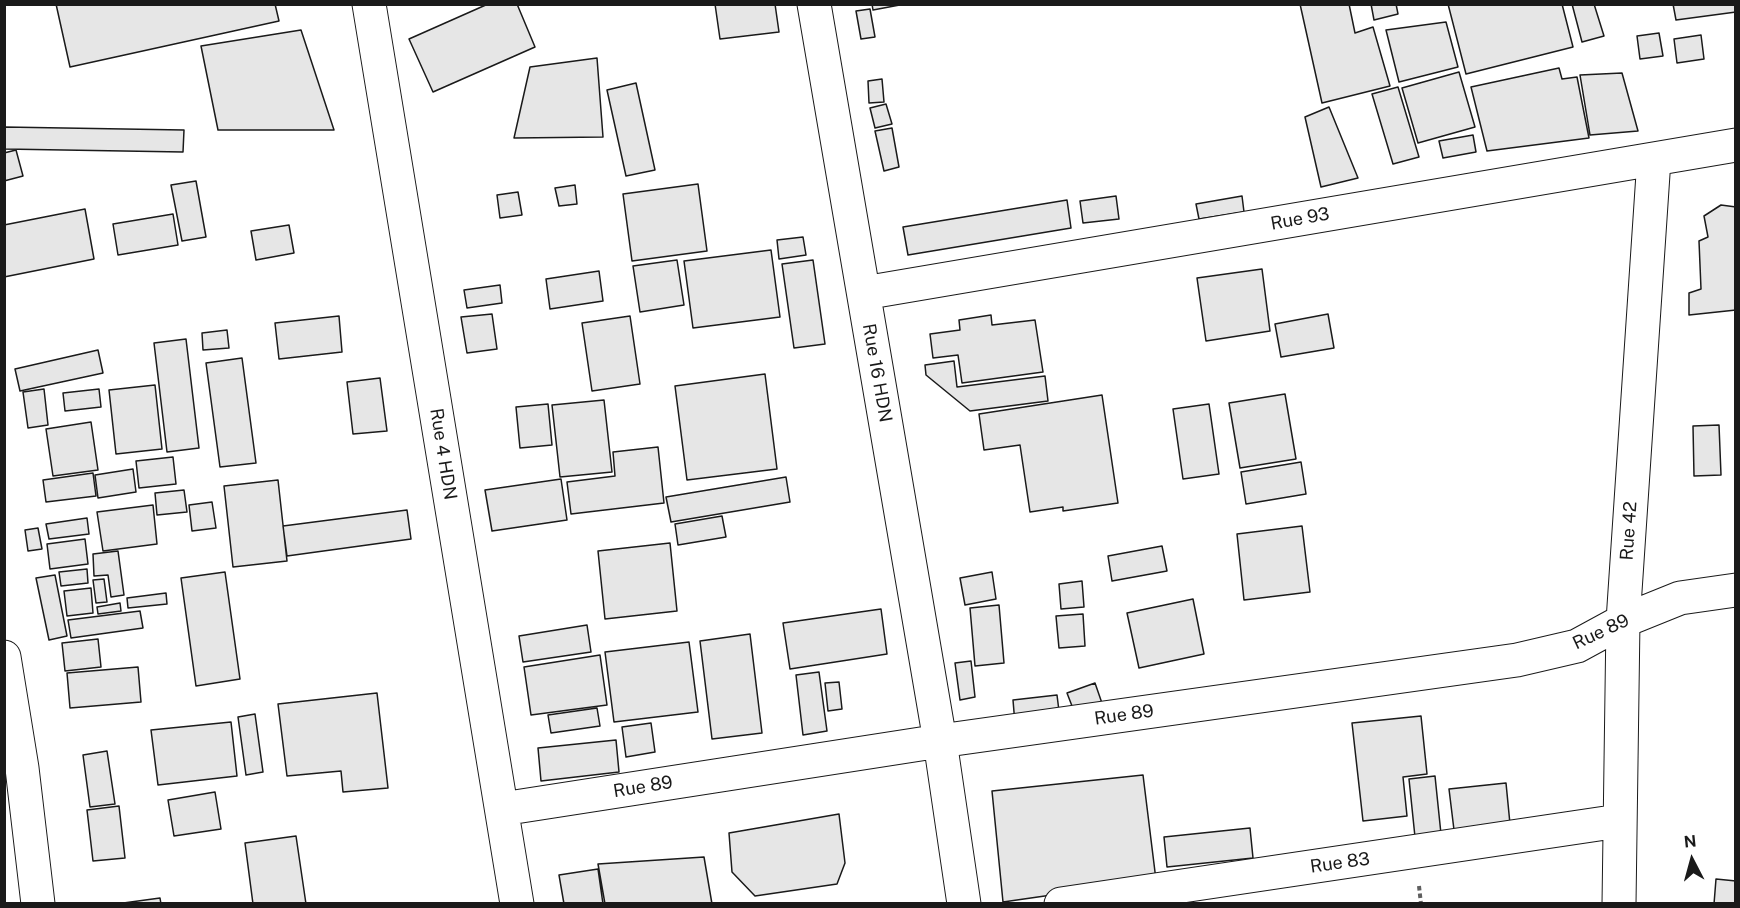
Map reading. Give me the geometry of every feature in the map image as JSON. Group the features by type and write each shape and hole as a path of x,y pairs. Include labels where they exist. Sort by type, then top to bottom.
{"street":[{"name":"Rue 4 HDN","path":"369,4 517,903"},
{"name":"Rue 16 HDN","path":"814,4 940,741 964,903"},
{"name":"Rue 93","path":"864,293 1736,145"},
{"name":"Rue 42","path":"1619,903 1623,621 1654,159"},
{"name":"Rue 89","path":"502,809 940,741 1516,660 1577,646 1623,621 1680,598 1736,590"},
{"path":"4,657 22,768 38,903"},
{"name":"Rue 83","path":"1061,903 1619,820"}],"building":[{"path":"56,4 275,4 279,21 70,67"},
{"path":"488,4 517,4 535,47 433,92 409,39"},
{"path":"715,4 775,4 779,32 720,39"},
{"path":"872,4 905,4 873,10"},
{"path":"1300,4 1349,4 1355,33 1373,27 1390,86 1322,103"},
{"path":"1371,4 1396,4 1398,14 1374,20"},
{"path":"1448,4 1562,4 1573,47 1466,74"},
{"path":"1572,4 1594,4 1604,36 1582,42"},
{"path":"1673,4 1736,4 1736,12 1676,20"},
{"path":"870,9 875,37 861,39 856,11"},
{"path":"1446,22 1458,67 1399,82 1386,30"},
{"path":"301,30 334,130 218,130 201,46"},
{"path":"1659,33 1663,56 1640,59 1637,36"},
{"path":"1701,35 1704,59 1677,63 1674,39"},
{"path":"597,58 603,137 514,138 530,67"},
{"path":"1559,68 1562,79 1577,77 1589,138 1487,151 1471,87"},
{"path":"1459,72 1475,127 1418,143 1402,88"},
{"path":"1622,73 1638,131 1590,135 1580,75"},
{"path":"882,79 884,102 869,103 868,81"},
{"path":"636,83 655,170 626,176 607,90"},
{"path":"1398,87 1419,157 1393,164 1372,94"},
{"path":"886,104 892,124 875,128 870,108"},
{"path":"1329,107 1358,178 1321,187 1305,117"},
{"path":"4,127 184,130 183,152 4,149"},
{"path":"892,128 899,167 884,171 875,131"},
{"path":"1473,135 1476,152 1443,158 1439,141"},
{"path":"16,150 23,176 4,181 4,153"},
{"path":"196,181 206,237 182,241 171,185"},
{"path":"698,184 707,251 632,261 623,194"},
{"path":"575,185 577,204 559,206 555,188"},
{"path":"518,192 522,215 500,218 497,195"},
{"path":"1116,196 1119,219 1083,223 1080,201"},
{"path":"1242,196 1244,212 1199,219 1196,204"},
{"path":"1067,200 1071,228 908,255 903,227"},
{"path":"1721,205 1736,207 1736,310 1689,315 1689,293 1701,289 1699,241 1708,237 1704,216"},
{"path":"85,209 94,259 4,277 4,225"},
{"path":"173,214 178,245 118,255 113,224"},
{"path":"289,225 294,253 256,260 251,231"},
{"path":"803,237 806,255 779,259 777,240"},
{"path":"771,250 780,317 693,328 684,261"},
{"path":"677,260 684,305 640,312 633,266"},
{"path":"813,260 825,344 794,348 782,264"},
{"path":"1262,269 1270,331 1206,341 1197,278"},
{"path":"599,271 603,301 550,309 546,279"},
{"path":"500,285 502,303 467,308 464,290"},
{"path":"492,314 497,349 467,353 461,317"},
{"path":"1328,314 1334,348 1281,357 1275,324"},
{"path":"991,315 992,325 1035,320 1043,372 962,383 958,355 933,358 930,334 960,330 959,320"},
{"path":"339,316 342,352 279,359 275,323"},
{"path":"630,316 640,384 592,391 582,323"},
{"path":"227,330 229,348 203,350 202,333"},
{"path":"186,339 199,448 167,452 154,343"},
{"path":"98,350 103,373 20,391 15,369"},
{"path":"242,358 256,463 220,467 206,363"},
{"path":"954,361 957,387 1045,376 1048,401 970,411 926,375 925,365"},
{"path":"765,374 777,469 687,480 675,386"},
{"path":"380,378 387,431 353,434 347,382"},
{"path":"155,385 162,449 116,454 109,390"},
{"path":"44,389 48,425 28,428 23,392"},
{"path":"99,389 101,407 65,411 63,393"},
{"path":"1285,394 1296,459 1240,468 1229,403"},
{"path":"1102,395 1118,503 1063,511 1063,507 1030,512 1020,445 984,450 979,414"},
{"path":"604,400 612,472 560,477 552,405"},
{"path":"548,404 552,445 520,448 516,407"},
{"path":"1209,404 1219,474 1183,479 1173,409"},
{"path":"91,422 98,470 53,476 46,429"},
{"path":"1719,425 1721,475 1694,476 1693,426"},
{"path":"658,447 664,503 571,514 567,482 615,476 613,452"},
{"path":"173,457 176,484 139,488 136,461"},
{"path":"1301,462 1306,494 1246,504 1241,472"},
{"path":"133,469 136,492 98,498 95,475"},
{"path":"93,473 96,496 46,502 43,480"},
{"path":"786,477 790,502 671,522 666,497"},
{"path":"561,479 567,520 492,531 485,490"},
{"path":"278,480 287,561 233,567 224,486"},
{"path":"184,490 187,512 157,515 155,493"},
{"path":"212,502 216,528 192,531 189,505"},
{"path":"153,505 157,544 103,551 97,512"},
{"path":"407,510 411,539 287,556 283,526"},
{"path":"722,516 726,537 678,545 675,524"},
{"path":"87,518 89,534 49,539 46,524"},
{"path":"1302,526 1310,592 1244,600 1237,534"},
{"path":"38,528 42,549 28,551 25,530"},
{"path":"85,539 88,564 50,569 47,544"},
{"path":"670,543 677,611 605,619 598,551"},
{"path":"1162,546 1167,571 1112,581 1108,556"},
{"path":"118,551 124,595 111,597 108,575 94,576 93,554"},
{"path":"87,569 88,583 61,586 59,572"},
{"path":"225,572 240,679 196,686 181,578"},
{"path":"992,572 996,599 965,605 960,578"},
{"path":"55,575 67,636 49,640 36,578"},
{"path":"104,579 107,602 96,603 93,580"},
{"path":"1082,581 1084,607 1061,609 1059,584"},
{"path":"91,588 93,613 67,616 64,591"},
{"path":"166,593 167,604 128,608 127,598"},
{"path":"1193,599 1204,654 1139,668 1127,613"},
{"path":"120,603 121,611 98,614 97,607"},
{"path":"999,605 1004,663 975,666 970,608"},
{"path":"881,609 887,654 790,669 783,623"},
{"path":"140,611 143,628 71,638 68,620"},
{"path":"1083,614 1085,646 1059,648 1056,616"},
{"path":"587,625 591,652 523,662 519,636"},
{"path":"750,634 762,733 712,739 700,641"},
{"path":"98,639 101,667 65,671 62,643"},
{"path":"689,642 698,712 614,722 605,652"},
{"path":"600,655 607,705 531,715 524,667"},
{"path":"971,661 975,697 960,700 955,663"},
{"path":"138,667 141,702 70,708 67,673"},
{"path":"819,672 827,731 803,735 796,675"},
{"path":"839,682 842,709 828,711 825,683"},
{"path":"1095,683 1104,709 1077,719 1067,693"},
{"path":"377,693 388,788 343,792 341,771 287,776 278,704"},
{"path":"1057,695 1060,719 1015,724 1013,700"},
{"path":"597,708 600,726 551,733 548,715"},
{"path":"255,714 263,772 246,775 238,717"},
{"path":"1421,716 1427,774 1403,777 1407,816 1363,821 1352,723"},
{"path":"231,722 237,776 158,785 151,730"},
{"path":"651,723 655,752 626,757 622,727"},
{"path":"616,740 619,772 541,781 538,748"},
{"path":"107,751 115,804 90,807 83,755"},
{"path":"1143,775 1156,880 1003,902 992,791"},
{"path":"1435,776 1441,834 1415,837 1409,779"},
{"path":"1506,783 1510,824 1454,830 1449,789"},
{"path":"215,792 221,829 174,836 168,800"},
{"path":"119,806 125,858 93,861 87,810"},
{"path":"839,814 845,863 837,884 755,896 732,872 729,833"},
{"path":"1250,828 1253,858 1167,867 1164,837"},
{"path":"296,836 306,904 253,904 245,843"},
{"path":"704,857 712,904 605,904 598,864"},
{"path":"598,869 603,904 564,904 559,875"},
{"path":"1716,879 1736,881 1736,904 1714,904"},
{"path":"160,898 161,904 116,904"}]}
